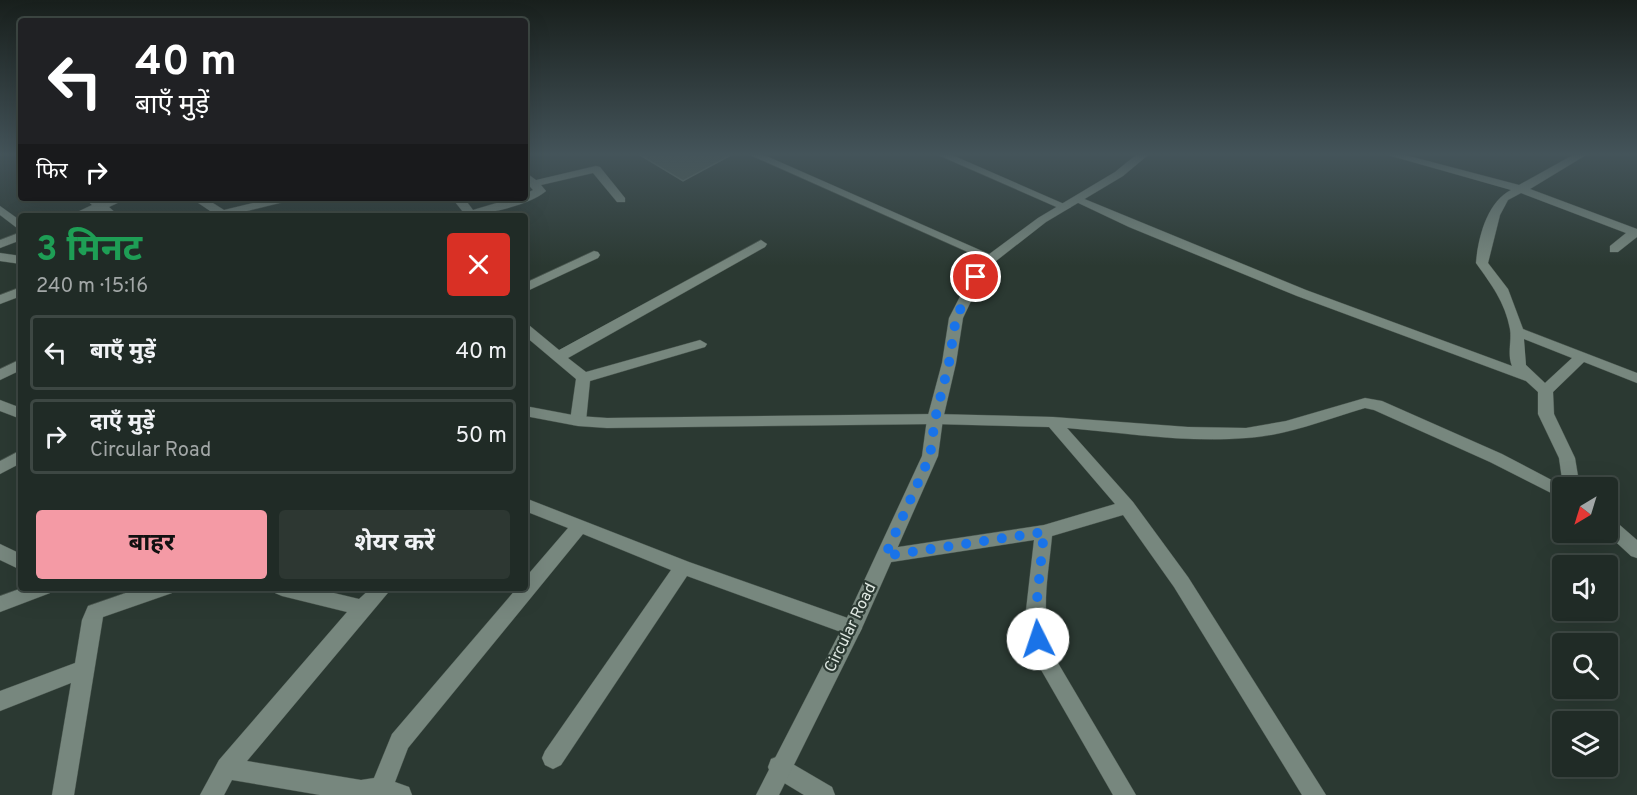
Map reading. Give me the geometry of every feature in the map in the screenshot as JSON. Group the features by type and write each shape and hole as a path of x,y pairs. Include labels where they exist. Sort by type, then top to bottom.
{"street":[{"path":"615,192 621,200"},
{"path":"840,192 992,258"},
{"path":"1043,192 1410,336 1528,377"},
{"name":"Circular Road","path":"766,795 852,628 930,456 935,419 949,363 956,318 976,277 992,258 1042,220 1088,192"},
{"path":"1514,192 1503,198 1494,214 1482,263 1506,298 1517,331 1517,360 1528,377 1545,392 1546,414 1567,458 1570,477"},
{"path":"1528,192 1636,232"},
{"path":"94,201 109,213"},
{"path":"82,213 114,201"},
{"path":"201,201 216,213"},
{"path":"226,213 276,201"},
{"path":"489,213 518,201"},
{"path":"0,209 18,224"},
{"path":"1614,249 1636,232"},
{"path":"0,244 18,237"},
{"path":"558,357 761,244"},
{"path":"528,287 594,255"},
{"path":"0,300 18,292"},
{"path":"1517,331 1637,378"},
{"path":"528,332 583,378"},
{"path":"583,378 700,344"},
{"path":"1545,392 1581,357"},
{"path":"0,375 18,366"},
{"path":"578,421 583,378"},
{"path":"528,412 578,421 607,423 935,419 1053,422 1188,432 1246,433 1286,426 1365,403 1377,405 1496,458 1552,487"},
{"path":"0,405 18,413"},
{"path":"1053,422 1127,507 1181,582 1315,795"},
{"path":"0,468 18,458"},
{"path":"528,505 683,567 852,628"},
{"path":"885,556 1044,532 1127,507"},
{"path":"528,588 580,526"},
{"path":"1044,532 1035,619 1038,639 1047,662 1125,795"},
{"path":"1618,532 1637,551"},
{"path":"0,551 18,561"},
{"path":"553,758 683,567"},
{"path":"0,604 35,591"},
{"path":"63,795 95,612 156,591"},
{"path":"293,591 362,609"},
{"path":"211,795 226,768 380,591"},
{"path":"226,768 361,791 391,792 400,741 526,591"},
{"path":"0,701 84,669"},
{"path":"779,767 824,795"}],"route":[{"path":"976,277 966,293 956,318 949,363 935,419 930,456 885,556 1044,532 1035,619 1038,639"}]}
